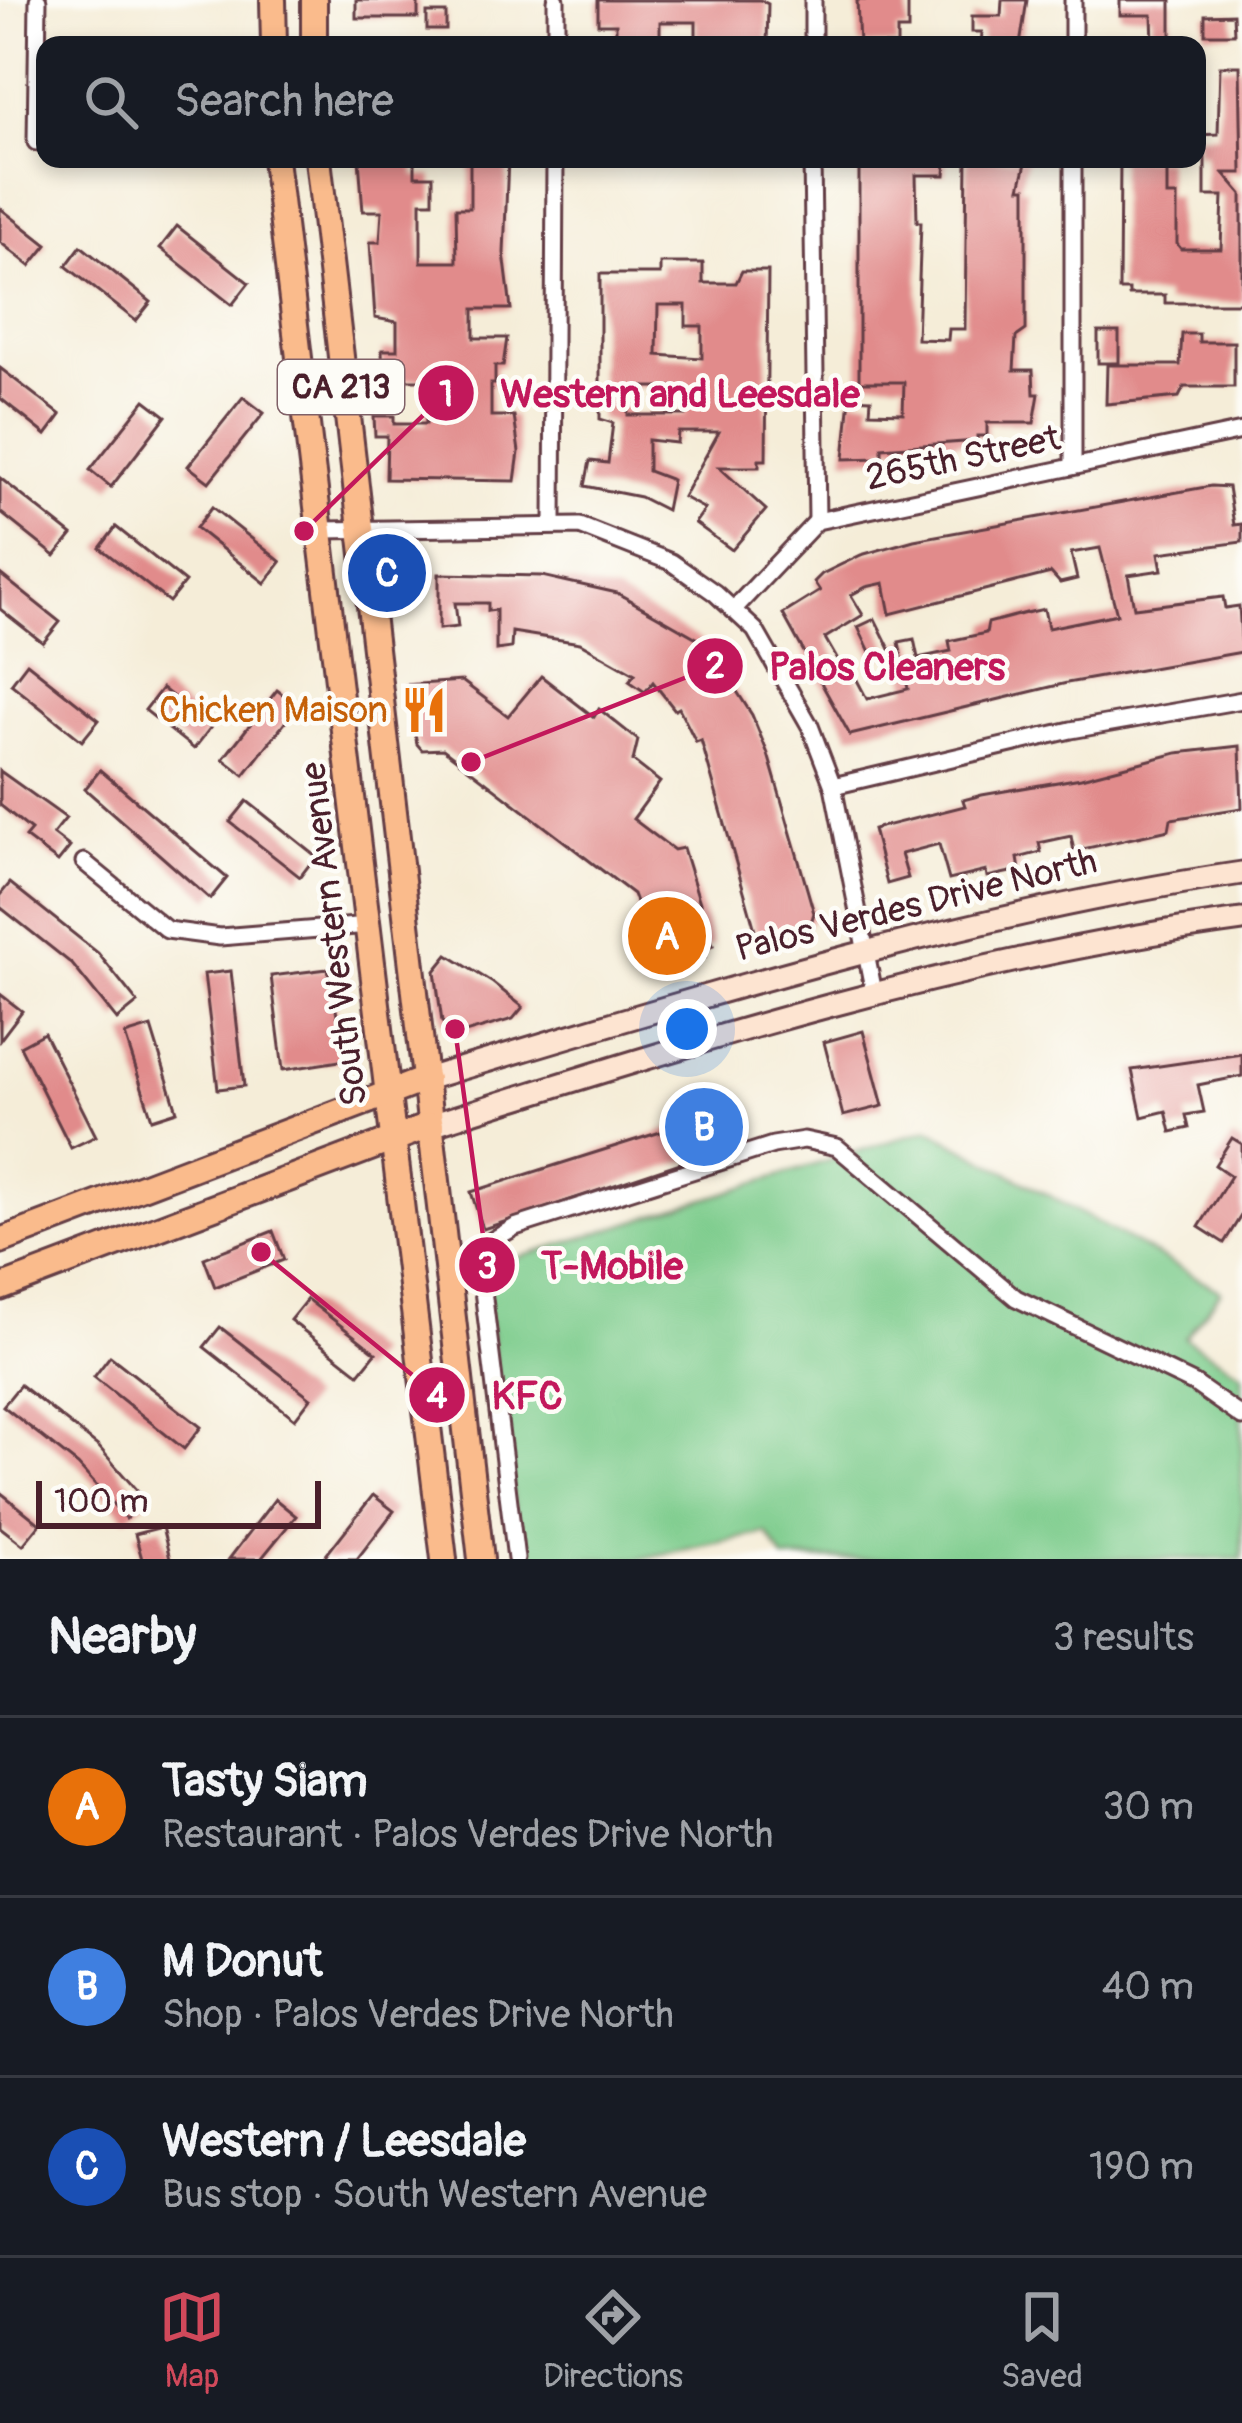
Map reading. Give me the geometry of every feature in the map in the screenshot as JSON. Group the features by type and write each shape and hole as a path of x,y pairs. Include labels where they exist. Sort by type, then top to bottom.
{"main road":[{"path":"273,0 274,36"},
{"path":"314,0 314,36"},
{"name":"South Western Avenue","path":"276,168 444,1559"},
{"name":"South Western Avenue","path":"319,168 481,1559"},
{"name":"Palos Verdes Drive North","path":"0,1241 425,1078 866,948 1072,900 1242,873"},
{"name":"Palos Verdes Drive North","path":"0,1288 393,1138 874,993 1101,942 1242,920"}],"street":[{"path":"37,36 38,0"},
{"path":"556,0 556,36"},
{"path":"813,0 813,36"},
{"path":"1073,0 1073,36"},
{"path":"553,525 555,168"},
{"path":"733,610 817,521 812,168"},
{"path":"1073,168 1073,464"},
{"name":"265th Street","path":"817,521 1242,431"},
{"path":"323,530 580,526 671,562 733,610 755,631 792,688 833,786 874,993"},
{"path":"833,786 1071,730 1242,700"},
{"path":"84,862 167,930 220,938 369,925"},
{"path":"516,1559 479,1258 486,1244 515,1227 773,1145 804,1140 837,1147 1016,1298 1195,1384 1242,1417"}],"green space":[{"path":"929,1129 1221,1291 1185,1338 1242,1373 1242,1559 784,1559 766,1533 638,1559 521,1559 482,1269"}],"building":[{"path":"356,0 418,0 418,18 356,18"},
{"path":"598,0 760,0 768,4 767,36 696,36 696,22 660,22 660,36 616,36 616,24 598,24"},
{"path":"857,0 908,0 908,30 897,30 897,36 859,36"},
{"path":"1002,0 1027,0 1021,36 972,32 972,16 1001,16"},
{"path":"1120,0 1171,0 1171,36 1153,36 1152,15 1120,15"},
{"path":"427,13 446,13 446,30 427,30"},
{"path":"1233,14 1234,34 1205,34 1205,15"},
{"path":"1220,66 1240,66 1242,173 1224,173 1242,194 1242,303 1165,303 1165,295 1129,295 1129,290 1119,290 1120,168 1167,168 1167,196 1177,196 1177,244 1181,249 1221,249 1223,196 1205,196 1206,135 1218,134"},
{"path":"360,168 415,168 415,176 433,176 433,202 421,202 421,262 457,262 456,208 470,208 470,168 508,168 504,253 511,309 474,309 474,338 507,338 503,366 495,366 495,384 491,384 491,416 514,416 519,452 515,481 386,479 387,436 375,436 374,416 394,416 394,424 426,424 425,380 383,380 382,350 397,350 397,322 375,318 370,242 380,242 382,211 363,211"},
{"path":"859,168 945,168 945,175 916,175 917,222 921,222 917,339 948,340 949,329 965,329 967,168 1025,168 1020,188 1026,188 1026,330 1016,337 1014,370 1033,370 1034,394 1039,394 1034,423 987,423 987,436 977,436 977,441 882,448 882,458 844,459 850,398 871,399 870,412 903,413 904,382 859,382"},
{"path":"0,208 47,245 30,266 0,242"},
{"path":"177,226 249,283 232,305 160,248"},
{"path":"81,246 151,302 136,321 66,266"},
{"path":"660,263 703,263 703,283 736,283 742,271 768,271 766,460 759,460 759,467 719,467 766,510 732,550 695,523 705,509 683,497 719,432 678,432 677,443 648,440 648,471 672,480 666,510 640,497 585,486 590,461 608,463 613,423 600,419 600,274 660,274","holes":["658,305 686,305 686,326 702,326 702,358 657,355","628,387 685,387 685,415 628,415"]},
{"path":"1098,332 1119,332 1119,363 1098,363"},
{"path":"1182,334 1199,334 1199,342 1234,342 1234,387 1184,387 1179,397 1106,404 1107,365 1180,365"},
{"path":"0,368 61,415 46,435 0,398"},
{"path":"243,397 264,413 209,482 188,466"},
{"path":"145,400 166,416 111,487 90,470"},
{"path":"0,478 72,535 55,556 0,512"},
{"path":"1211,486 1228,487 1234,525 1242,524 1242,542 1159,553 1162,570 1128,575 1134,608 1223,597 1225,608 1239,606 1242,652 1067,683 850,735 783,614 820,591 814,582 822,574 861,555 914,540","holes":["1100,548 1117,614 1048,628 1044,609 988,623 986,633 949,641 951,651 918,658 914,639 899,642 908,689 867,699 847,661 840,664 825,638 863,615 851,595 866,587 884,583 890,614 1051,573 1060,583 1077,579 1071,553"]},
{"path":"212,507 281,562 265,583 196,528"},
{"path":"116,527 185,582 169,602 100,548"},
{"path":"0,574 60,622 43,643 0,609"},
{"path":"439,574 542,576 617,593 700,640 711,652 706,657 729,679 752,715 768,754 814,913 811,923 774,932 776,939 759,944 701,740 696,742 679,708 675,710 653,682 645,692 629,681 635,674 580,643 512,632 511,648 496,650 496,610 488,611 488,603 455,603 458,627 439,629"},
{"path":"875,619 891,651 874,660 858,627"},
{"path":"27,663 99,720 82,741 11,684"},
{"path":"541,676 594,717 599,709 638,740 633,761 660,782 633,819 674,850 683,848 713,945 702,949 705,957 673,967 658,961 633,894 443,749 422,750 417,744 406,685 462,681 508,716"},
{"path":"162,688 211,727 194,749 145,710"},
{"path":"277,690 298,706 244,775 223,759"},
{"path":"1240,746 1242,808 1171,819 1169,830 1074,851 1071,836 1039,843 1041,852 1018,858 1020,870 987,877 986,871 949,880 939,844 901,854 908,878 887,884 873,829 965,806 963,800 982,795 1081,778 1177,753"},
{"path":"100,770 227,878 210,899 85,789"},
{"path":"0,771 66,818 53,834 70,847 58,862 25,837 31,830 0,805"},
{"path":"247,801 316,856 300,877 230,822"},
{"path":"10,883 98,953 138,1003 117,1020 72,964 0,907 0,895"},
{"path":"448,955 523,1007 513,1019 462,1034 442,1022 435,971"},
{"path":"328,969 346,1060 283,1070 271,976"},
{"path":"231,971 244,1086 218,1089 204,974"},
{"path":"0,994 22,1011 0,1040"},
{"path":"151,1027 177,1111 152,1119 125,1035"},
{"path":"863,1031 883,1106 843,1116 824,1042"},
{"path":"44,1033 96,1136 71,1148 20,1046"},
{"path":"1242,1054 1242,1076 1198,1085 1204,1112 1186,1115 1189,1128 1171,1132 1166,1111 1142,1117 1132,1070"},
{"path":"727,1111 737,1144 483,1229 471,1192"},
{"path":"1232,1138 1242,1144 1242,1214 1224,1243 1199,1227 1231,1176 1215,1165"},
{"path":"273,1231 284,1260 215,1287 204,1258"},
{"path":"307,1299 376,1353 359,1374 290,1320"},
{"path":"220,1327 311,1398 295,1419 204,1347"},
{"path":"110,1356 201,1427 184,1449 94,1377"},
{"path":"20,1385 99,1447 146,1501 126,1519 78,1465 3,1406"},
{"path":"0,1492 40,1524 23,1545 0,1527"},
{"path":"373,1495 394,1511 357,1559 323,1559"},
{"path":"275,1499 296,1516 261,1559 229,1559"},
{"path":"162,1527 170,1559 142,1559 135,1534"}],"place":[{"name":"Western and Leesdale","path":"304,531"},
{"name":"Western / Leesdale","path":"387,573"},
{"name":"Chicken Maison","path":"424,710"},
{"name":"Palos Cleaners","path":"471,762"},
{"name":"Tasty Siam","path":"667,936"},
{"name":"T-Mobile","path":"455,1029"},
{"name":"M Donut","path":"704,1127"},
{"name":"KFC","path":"261,1252"}]}
